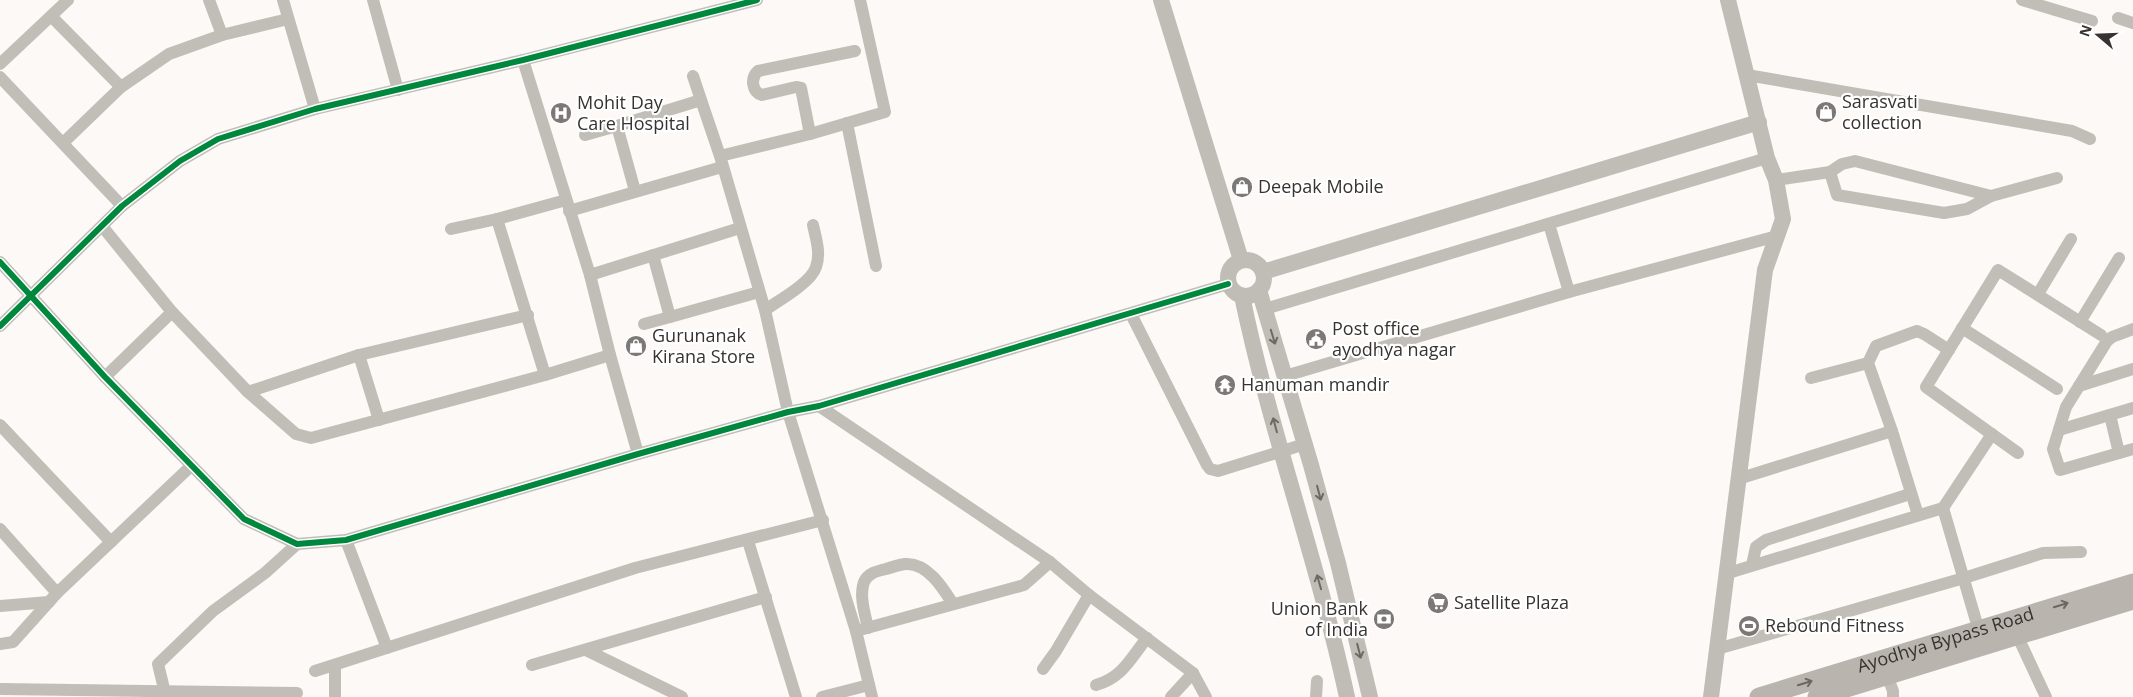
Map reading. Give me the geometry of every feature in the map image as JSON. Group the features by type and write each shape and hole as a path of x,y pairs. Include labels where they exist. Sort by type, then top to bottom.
{"main road":[{"name":"Ayodhya Bypass Road","path":"1759,697 2133,583"},
{"name":"Ayodhya Bypass Road","path":"1828,695 1887,675 2133,600"}],"street":[{"path":"0,64 68,0"},
{"path":"209,0 222,36"},
{"path":"283,0 315,109"},
{"path":"373,0 398,90"},
{"path":"0,326 122,206 180,161 218,139 315,109 523,60 758,0"},
{"path":"450,229 635,191 721,162 886,112 860,0"},
{"path":"1161,0 1240,260"},
{"path":"2022,0 2092,21"},
{"path":"1711,697 1725,574 1765,270 1783,220 1776,180 1767,158 1731,1"},
{"path":"51,16 121,87"},
{"path":"2118,18 2133,23"},
{"path":"63,143 121,87 169,54 222,36 288,19"},
{"path":"810,134 801,88 758,94 755,91 752,80 753,75 758,72 855,52"},
{"path":"523,60 590,275 638,454"},
{"path":"1747,75 2072,132 2090,139"},
{"path":"693,76 765,310 788,412 823,520 862,629"},
{"path":"0,77 122,206"},
{"path":"585,135 701,100"},
{"path":"1263,272 1759,122"},
{"path":"847,123 876,266"},
{"path":"617,126 635,191"},
{"path":"1265,309 1767,158"},
{"path":"1776,180 1830,172 1842,164 1855,161 1991,196"},
{"path":"1830,172 1837,195 1944,213 1967,209 1991,196 2057,178"},
{"path":"498,219 545,376"},
{"path":"1550,224 1569,292"},
{"path":"765,310 793,292 816,269 818,246 813,225"},
{"path":"102,226 172,312 248,392 296,434 311,438 545,376 610,355"},
{"path":"590,275 740,228"},
{"path":"1285,376 1569,292 1777,236"},
{"path":"2038,294 2072,239"},
{"path":"653,254 670,317"},
{"path":"2080,322 2119,258"},
{"path":"1240,260 1252,260 1261,267 1264,278 1259,290 1254,294 1242,296 1231,290 1228,284 1229,270 1240,260"},
{"path":"0,262 105,377 190,466 244,519 297,544 346,540 638,454 788,412 819,406 1228,284"},
{"path":"2018,453 1926,387 1998,270 2101,335"},
{"path":"1259,290 1338,563 1370,697"},
{"path":"644,324 759,292"},
{"path":"1242,296 1282,450 1332,628 1347,697"},
{"path":"105,377 172,312"},
{"path":"1131,314 1210,469 1218,470 1305,444"},
{"path":"248,392 359,355 528,315"},
{"path":"1962,328 2057,389"},
{"path":"2133,329 2112,337 2107,341 2066,407 2053,449 2060,470 2133,449"},
{"path":"1918,515 1892,431 1868,363 1876,346 1912,332 1924,334 1948,350"},
{"path":"359,355 379,420"},
{"path":"1811,378 1868,363"},
{"path":"2079,386 2133,369"},
{"path":"819,406 1050,562 1089,595 1193,673 1206,697"},
{"path":"2059,430 2133,408"},
{"path":"2110,415 2119,453"},
{"path":"0,425 111,542"},
{"path":"1738,479 1892,431"},
{"path":"1725,574 1943,508 1992,434"},
{"path":"0,644 13,642 53,597 190,466"},
{"path":"1752,565 1756,547 1766,540 1910,494"},
{"path":"1943,508 1978,631"},
{"path":"315,671 636,568 748,541 823,520"},
{"path":"0,529 53,597"},
{"path":"346,540 387,648"},
{"path":"748,541 796,697"},
{"path":"166,694 158,664 213,611 265,573 297,544"},
{"path":"1717,650 1964,578 2043,552 2081,552"},
{"path":"862,629 1024,585 1050,562"},
{"path":"822,697 870,691 862,629 862,591 864,582 869,574 906,564 921,568 938,582 953,604"},
{"path":"1043,669 1056,651 1089,595"},
{"path":"0,606 53,597"},
{"path":"532,665 766,597"},
{"path":"2017,635 2046,697"},
{"path":"1096,685 1110,681 1120,674 1147,638"},
{"path":"586,650 682,697"},
{"path":"334,665 334,697"},
{"path":"1171,697 1193,673"},
{"path":"1887,675 1893,691 1892,697"},
{"path":"1316,697 1317,681"},
{"path":"0,690 166,694 297,693"}],"cycle path":[{"path":"0,326 122,206 180,161 218,139 315,109 523,60 757,0"},
{"path":"0,262 105,377 244,519 297,544 346,540 638,454 788,412 819,406 1228,284"}],"place":[{"name":"Sarasvati collection","path":"1826,112"},
{"name":"Mohit Day Care Hospital","path":"561,113"},
{"name":"Deepak Mobile","path":"1242,187"},
{"name":"Post office ayodhya nagar","path":"1316,339"},
{"name":"Gurunanak Kirana Store","path":"636,346"},
{"name":"Hanuman mandir","path":"1225,385"},
{"name":"Satellite Plaza","path":"1438,603"},
{"name":"Union Bank of India","path":"1384,619"},
{"name":"Rebound Fitness","path":"1749,626"}]}
